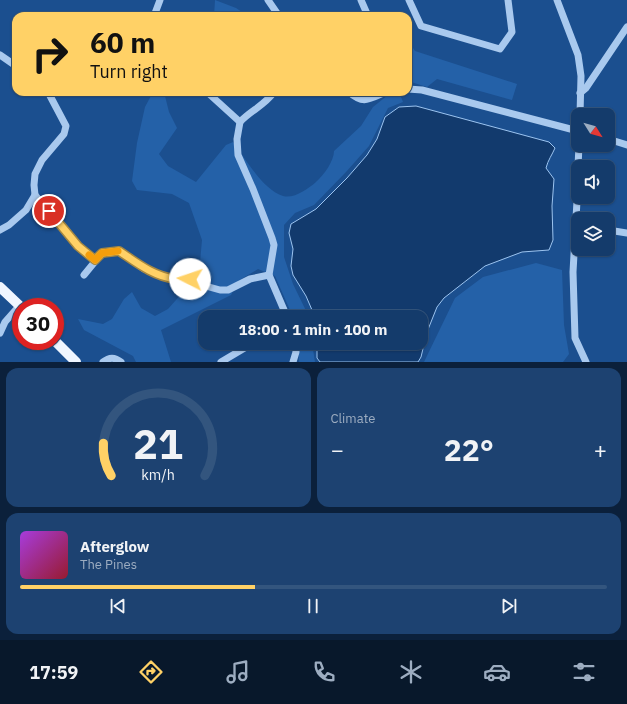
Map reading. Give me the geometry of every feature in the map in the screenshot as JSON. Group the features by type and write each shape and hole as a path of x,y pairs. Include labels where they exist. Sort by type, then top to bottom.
{"main road":[{"path":"0,287 12,298"},
{"path":"64,350 76,362"}],"street":[{"path":"156,12 160,0"},
{"path":"268,0 276,12"},
{"path":"361,0 366,12"},
{"path":"409,0 421,26 500,49 512,32 508,0"},
{"path":"557,0 578,55 581,76 580,108"},
{"path":"580,93 586,88 627,27"},
{"path":"0,55 12,63"},
{"path":"412,89 422,90 571,129"},
{"path":"50,96 66,126 64,134 42,160 35,174 35,194 78,246 95,260"},
{"path":"211,96 240,122"},
{"path":"271,96 265,103 247,115 240,122 237,139 238,155 253,188 274,245 269,275 285,310"},
{"path":"354,96 358,100 365,101 377,96"},
{"path":"615,141 627,145"},
{"path":"0,230 9,225 26,210 35,194"},
{"path":"615,231 627,234"},
{"path":"84,275 102,253 119,251 144,269 163,276 177,279 190,279 202,285 220,290 228,290 250,279 269,275"},
{"path":"574,256 573,272 575,338 586,362"},
{"path":"0,333 5,322 12,315"},
{"path":"221,362 242,350"},
{"path":"293,362 296,350"},
{"path":"103,362 110,358 115,358 121,362"}],"shaded area":[{"path":"215,0 236,8 242,12 214,12"},
{"path":"412,46 415,51 517,84 512,100 437,79 427,87 412,82"},
{"path":"151,96 165,96 169,112 177,128 159,154 168,166 196,182 226,145 233,142 249,165 268,187 276,193 287,197 301,193 322,176 328,168 334,155 334,151 361,126 373,107 387,96 401,96 403,102 388,108 369,146 346,172 314,205 295,213 284,225 284,257 293,284 306,310 290,310 275,276 258,269 238,281 231,295 201,310 198,310 198,312 161,330 171,362 136,362 133,356 84,330 78,319 103,324 112,319 124,299 132,292 141,308 155,316 168,309 199,274 202,240 189,203 172,194 137,190 132,181 137,143 145,107"},
{"path":"416,106 549,142 555,148 546,168 554,179 552,206 553,240 549,250 522,252 485,266 444,298 437,307 428,330 428,310 312,310 306,296 293,275 291,266 293,249 289,233 291,224 316,209 347,178 367,155 377,139 385,117 399,107"},
{"path":"536,263 562,270 564,325 569,354 563,362 424,362 455,298 483,277"},
{"path":"298,350 313,350 315,362 299,362"},
{"path":"317,350 423,350 418,362 320,362 317,358"}],"slow traffic":[{"path":"89,255 95,260 102,253 118,251"}],"route":[{"path":"49,211 78,246 95,260 102,253 119,251 144,269 163,276 177,279 190,279"}]}
